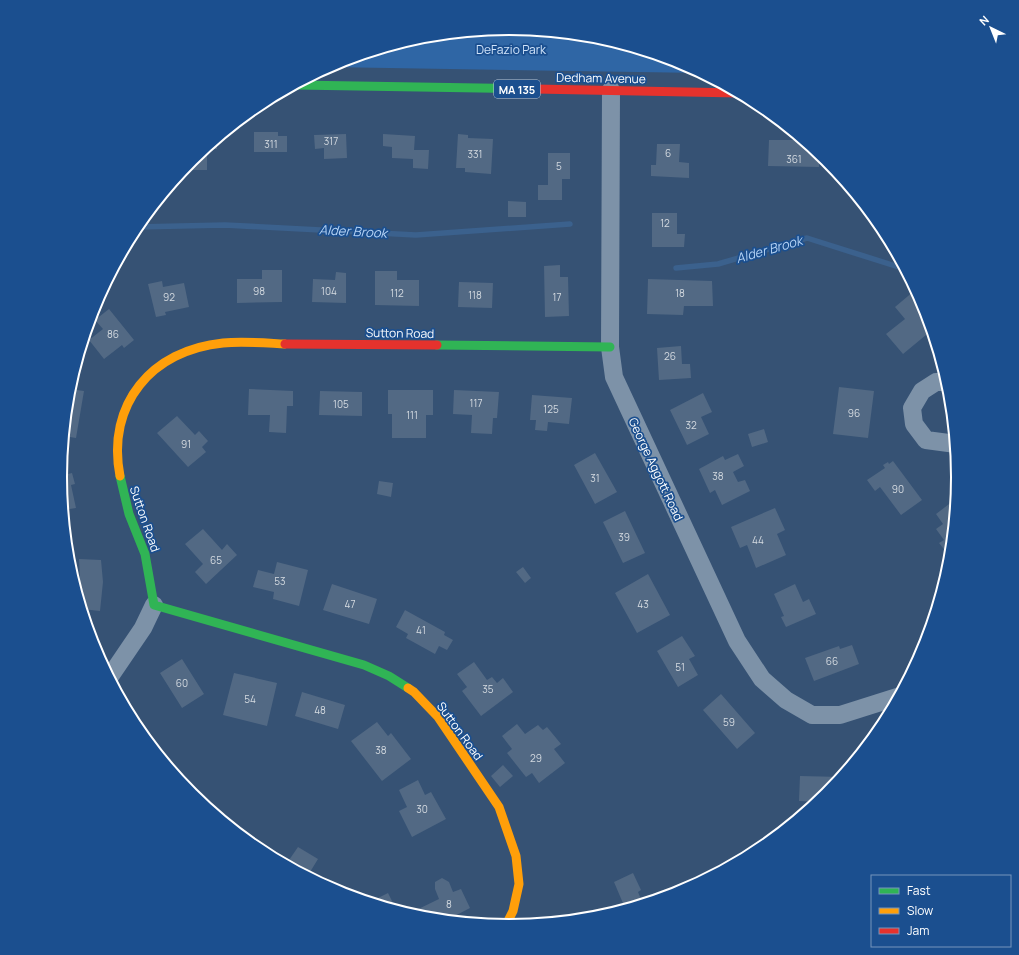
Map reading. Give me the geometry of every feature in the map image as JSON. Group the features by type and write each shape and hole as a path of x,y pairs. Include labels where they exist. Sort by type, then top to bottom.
{"street":[{"name":"Dedham Avenue","path":"306,85 727,92"},
{"name":"George Aggott Road","path":"611,90 610,347 614,377 619,390 737,641 762,679 786,700 812,715 840,715 893,698"},
{"name":"Sutton Road","path":"508,920 513,911 519,884 516,856 499,807 438,717 414,692 390,676 364,665 154,605 146,556 131,519 121,488 116,458 118,426 124,408 135,388 169,358 197,348 224,343 610,347"},
{"path":"941,382 936,382 922,391 912,408 914,424 926,440 950,443"},
{"path":"113,672 143,628 154,605"}],"green space":[{"name":"DeFazio Park","path":"510,35 567,39 596,44 652,58 687,73 344,67 367,58 423,44 481,36"}],"building":[{"path":"254,132 278,132 278,136 287,136 287,152 254,152"},
{"path":"346,134 347,158 324,159 324,148 315,149 314,135"},
{"path":"383,134 415,136 414,150 429,150 428,169 413,168 413,159 392,158 392,147 383,146"},
{"path":"458,134 468,135 468,138 493,139 491,174 465,172 465,168 456,168"},
{"path":"769,140 795,140 819,162 819,167 768,166"},
{"path":"657,144 680,144 679,162 689,163 689,178 651,176 651,165 656,165"},
{"path":"548,153 570,153 570,179 562,179 562,200 538,200 538,185 548,185"},
{"path":"207,155 207,170 192,170"},
{"path":"508,201 526,202 526,217 508,217"},
{"path":"652,213 677,213 677,234 685,234 684,247 652,247"},
{"path":"560,265 560,277 568,277 569,316 545,317 544,266"},
{"path":"262,270 282,270 282,302 237,303 237,279 262,279"},
{"path":"375,271 397,271 397,280 419,280 419,306 375,305"},
{"path":"336,272 346,273 346,303 312,302 313,279 335,280"},
{"path":"648,279 712,281 713,306 684,306 683,315 647,314"},
{"path":"162,281 163,287 184,283 189,307 165,312 166,315 156,317 148,284"},
{"path":"459,282 493,283 492,308 458,307"},
{"path":"911,293 928,333 903,354 886,334 905,319 895,307"},
{"path":"109,309 134,340 124,348 122,345 104,359 89,340 103,329 96,321"},
{"path":"681,346 682,364 690,364 691,378 659,380 657,348"},
{"path":"839,387 874,391 868,438 833,434"},
{"path":"249,389 293,391 293,406 287,406 286,433 269,432 270,415 248,415"},
{"path":"76,390 84,391 76,438 69,437"},
{"path":"388,390 433,390 433,415 426,415 426,438 392,438 392,414 388,414"},
{"path":"454,390 499,392 497,418 493,418 492,434 471,433 472,415 453,414"},
{"path":"320,391 362,392 362,416 319,415"},
{"path":"703,393 712,412 701,417 709,434 687,445 670,410"},
{"path":"532,395 572,398 569,424 548,422 547,431 535,430 536,420 530,420"},
{"path":"177,416 195,435 199,431 208,441 202,447 206,452 188,467 157,433"},
{"path":"764,429 768,442 752,447 748,434"},
{"path":"595,453 617,492 595,504 574,465"},
{"path":"738,454 744,466 733,472 738,482 745,480 750,491 722,505 715,490 710,493 699,469 723,456 725,460"},
{"path":"893,461 922,500 901,515 880,487 875,491 867,480 885,468 883,465 888,462 889,464"},
{"path":"72,473 75,484 71,485 76,508 68,509 67,478 67,474"},
{"path":"379,481 393,483 391,497 377,494"},
{"path":"951,502 945,551 939,543 944,540 936,529 943,524 936,514"},
{"path":"775,508 785,530 777,534 786,555 756,568 747,545 740,548 731,527"},
{"path":"625,511 645,553 623,563 603,522"},
{"path":"203,529 222,550 227,544 237,555 206,584 195,572 203,564 185,544"},
{"path":"79,559 101,560 103,582 100,611 87,610 80,579"},
{"path":"277,562 308,570 299,606 273,599 274,592 253,587 258,570 274,574"},
{"path":"523,567 531,578 525,583 516,572"},
{"path":"648,574 670,615 637,633 615,593"},
{"path":"332,584 377,599 369,624 323,610"},
{"path":"795,584 803,602 809,599 816,614 786,627 781,617 784,616 774,594"},
{"path":"405,610 445,632 444,635 453,640 447,650 439,646 435,654 406,638 408,634 396,627"},
{"path":"682,636 695,656 689,659 698,675 678,687 657,651"},
{"path":"852,645 859,664 814,681 805,658 839,646 840,649"},
{"path":"182,659 204,694 182,708 160,673"},
{"path":"474,662 487,680 492,677 497,683 503,678 513,692 481,716 462,691 467,687 457,674"},
{"path":"234,673 277,683 267,726 223,715"},
{"path":"302,692 345,705 338,729 295,716"},
{"path":"721,694 755,733 737,749 703,710"},
{"path":"377,722 388,736 391,733 411,759 382,781 351,741"},
{"path":"517,724 525,734 538,725 543,730 547,727 561,744 554,749 565,763 539,783 532,773 526,777 507,753 512,749 502,736"},
{"path":"503,765 513,776 500,787 491,776"},
{"path":"800,776 835,777 810,802 799,801"},
{"path":"418,780 425,795 431,792 446,819 412,837 399,811 407,807 399,790"},
{"path":"298,847 318,859 310,872 288,861"},
{"path":"633,873 641,890 638,892 641,900 624,905 614,882"},
{"path":"442,878 449,882 453,892 461,889 470,908 454,916 417,910 439,899 435,889 435,882"},
{"path":"388,893 394,905 375,899"}],"waterway":[{"name":"Alder Brook","path":"145,227 225,225 416,235 570,224"},
{"name":"Alder Brook","path":"676,268 718,264 807,238 898,267"}],"traffic: fast":[{"path":"306,85 535,89"},
{"path":"437,345 610,347"},
{"path":"120,476 129,514 145,554 154,605 364,665 389,676 408,688"}],"traffic: slow":[{"path":"120,476 117,450 120,426 128,404 140,385 156,369 175,357 198,348 223,343 254,342 285,344"},
{"path":"408,688 414,692 438,717 499,807 516,856 519,884 513,911 509,920"}],"traffic: jam":[{"path":"535,89 729,93"},
{"path":"285,344 437,345"}]}
